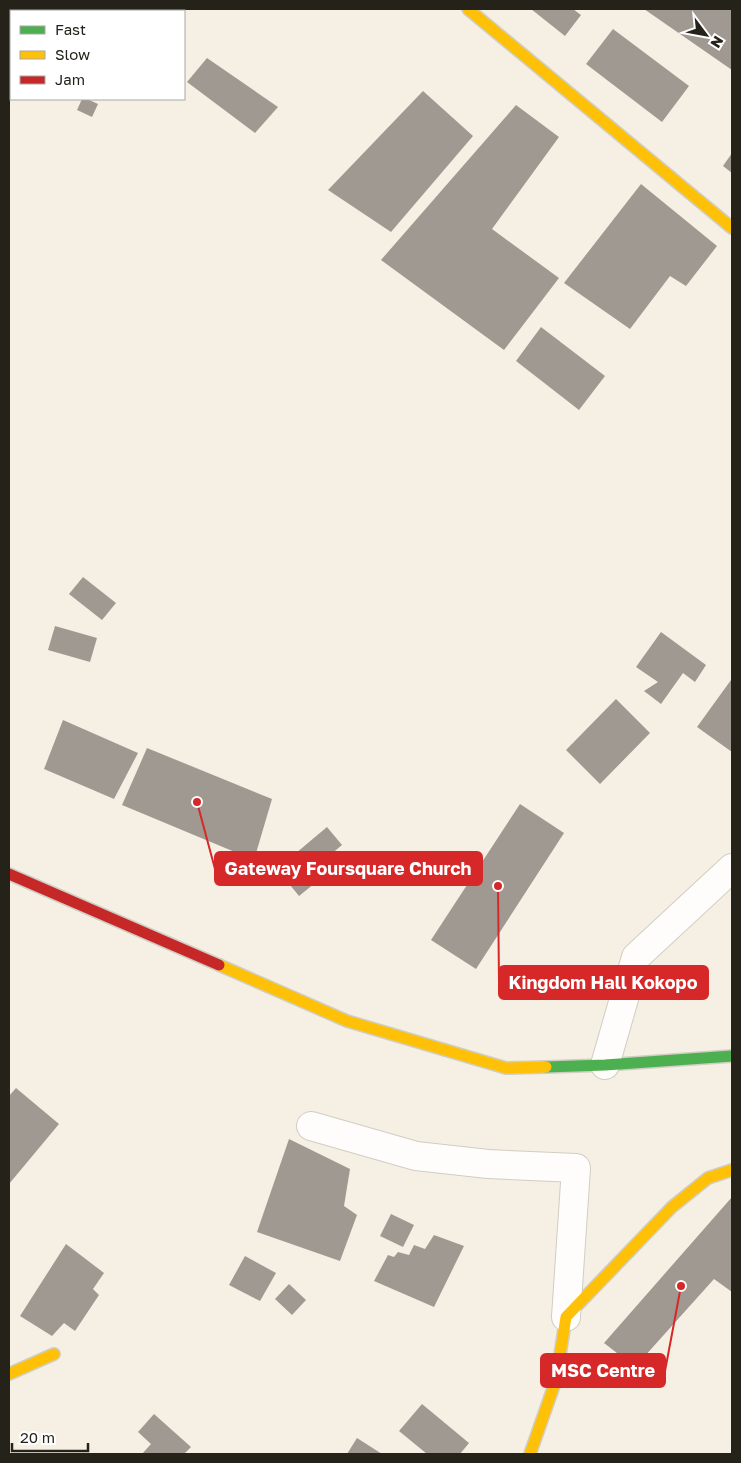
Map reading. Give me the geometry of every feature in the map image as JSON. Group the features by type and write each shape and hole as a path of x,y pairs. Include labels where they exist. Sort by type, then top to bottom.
{"street":[{"path":"468,9 732,228"},
{"path":"605,1065 636,957 732,868"},
{"path":"9,874 347,1021 506,1068 605,1065 732,1056"},
{"path":"311,1126 416,1156 488,1164 576,1168 566,1317 556,1380 530,1454"},
{"path":"566,1317 672,1207 708,1178 732,1170"},
{"path":"9,1374 54,1354"}],"building":[{"path":"69,9 137,9 136,10"},
{"path":"531,9 573,9 581,15 565,36"},
{"path":"644,9 732,9 732,70"},
{"path":"613,29 689,86 662,122 586,64"},
{"path":"207,58 278,107 255,133 187,82"},
{"path":"423,91 473,136 391,232 328,190"},
{"path":"82,100 89,100 98,104 92,117 77,110"},
{"path":"516,105 559,137 492,229 559,278 504,350 381,260"},
{"path":"732,153 732,173 723,166"},
{"path":"641,184 717,246 686,286 670,276 630,329 564,283"},
{"path":"541,327 605,376 579,410 516,361"},
{"path":"83,577 116,603 102,620 69,594"},
{"path":"55,626 97,638 90,662 48,650"},
{"path":"661,632 706,665 695,682 683,673 661,704 644,691 658,682 636,667"},
{"path":"732,681 732,752 697,727"},
{"path":"616,699 650,733 600,784 566,750"},
{"path":"63,720 138,753 114,799 44,769"},
{"path":"147,748 272,799 254,860 122,805"},
{"path":"520,804 564,833 476,969 431,940"},
{"path":"327,827 342,845 312,870 320,879 299,896 277,869"},
{"path":"16,1088 59,1124 9,1184 9,1096"},
{"path":"289,1139 350,1169 344,1206 357,1215 340,1261 257,1232"},
{"path":"732,1197 732,1292 714,1279 635,1367 604,1343"},
{"path":"391,1214 414,1225 403,1247 380,1236"},
{"path":"434,1235 464,1246 434,1307 374,1281 388,1255 394,1257 398,1252 409,1255 414,1245 425,1249"},
{"path":"66,1244 104,1273 93,1289 99,1295 75,1331 64,1323 52,1336 20,1316"},
{"path":"245,1256 276,1273 260,1301 229,1285"},
{"path":"289,1284 306,1300 292,1315 275,1299"},
{"path":"422,1404 469,1443 460,1454 427,1454 399,1431"},
{"path":"154,1414 191,1447 184,1454 142,1454 151,1444 138,1432"},
{"path":"357,1438 382,1454 347,1454"}],"traffic: fast":[{"path":"546,1067 732,1056"}],"traffic: slow":[{"path":"468,9 732,228"},
{"path":"219,965 347,1021 506,1068 546,1067"},
{"path":"530,1454 556,1380 566,1317 672,1207 708,1178 732,1170"},
{"path":"9,1374 54,1354"}],"traffic: jam":[{"path":"9,874 219,965"}],"place":[{"name":"Gateway Foursquare Church","path":"197,802"},
{"name":"Kingdom Hall Kokopo","path":"498,886"},
{"name":"MSC Centre","path":"681,1286"}]}
